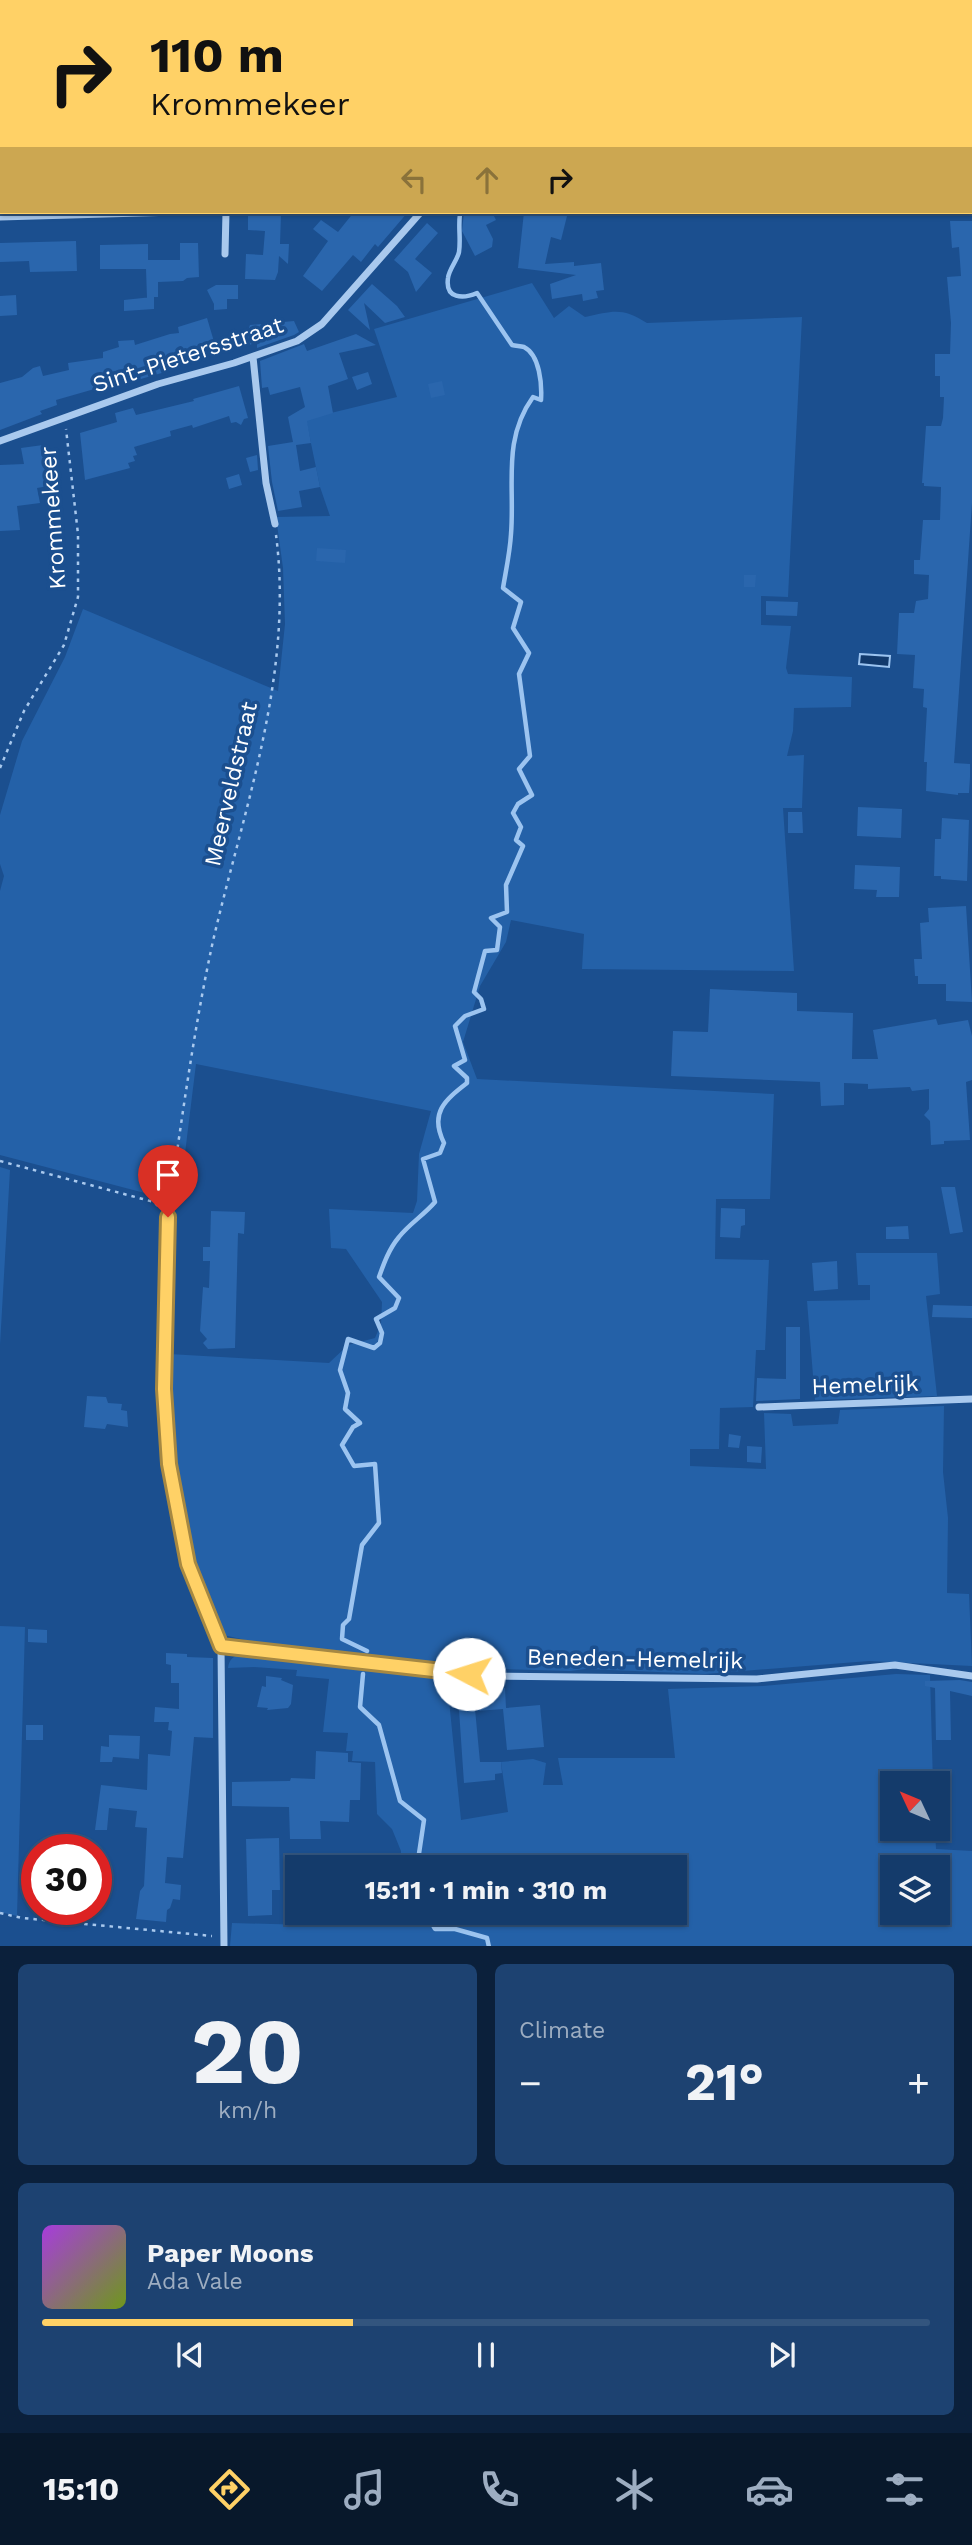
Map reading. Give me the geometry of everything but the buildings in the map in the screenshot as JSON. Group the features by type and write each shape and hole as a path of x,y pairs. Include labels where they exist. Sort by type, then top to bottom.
{"street":[{"path":"0,216 88,214"},
{"path":"225,254 226,214"},
{"name":"Sint-Pietersstraat","path":"0,440 158,384 253,357 297,341 323,324 419,214"},
{"path":"253,357 266,483 275,524"},
{"path":"168,1217 164,1389 169,1464 188,1564 221,1646 224,1946"},
{"name":"Hemelrijk","path":"760,1407 972,1399"},
{"name":"Beneden-Hemelrijk","path":"221,1646 491,1676 757,1679 895,1665 972,1676"}],"path":[{"name":"Krommekeer","path":"0,768 24,710 64,645 78,597 78,534 65,415"},
{"name":"Meerveldstraat","path":"168,1217 193,1044 277,666 281,577 275,524"},
{"path":"0,1161 153,1202"},
{"path":"0,1913 22,1919 224,1937"}],"shaded area":[{"path":"532,283 554,318 569,306 585,317 624,312 647,323 802,317 788,597 761,596 761,625 791,626 786,668 788,674 852,677 851,707 794,708 793,731 787,756 804,755 802,808 783,808 794,971 582,969 584,934 511,920 506,942 480,986 463,1042 477,1079 774,1094 770,1199 716,1199 715,1259 769,1260 765,1350 756,1350 753,1407 720,1408 719,1449 690,1449 690,1466 766,1469 764,1413 791,1414 793,1426 838,1424 840,1410 944,1406 943,1472 948,1518 947,1593 969,1594 972,1666 869,1661 705,1674 586,1669 499,1669 259,1643 223,1635 197,1575 180,1493 171,1438 169,1354 329,1363 348,1345 375,1338 381,1324 382,1302 346,1249 331,1248 329,1209 413,1213 417,1201 419,1154 431,1111 196,1064 179,1202 0,1155 0,891 4,876 0,864 0,815 22,741 65,657 83,609 278,691 285,624 283,568 276,517 330,516 320,487 306,419 397,397 374,329"},
{"path":"860,654 890,656 889,667 859,664"},
{"path":"0,1167 10,1170 0,1345"},
{"path":"856,1253 937,1253 940,1294 926,1296 937,1396 815,1400 807,1301 870,1300 870,1285 858,1285"},
{"path":"0,1626 25,1627 17,1916 0,1912"},
{"path":"242,1653 447,1680 461,1820 508,1812 501,1762 533,1759 546,1763 543,1785 563,1785 558,1758 675,1758 668,1689 763,1686 896,1674 930,1675 933,1771 880,1771 880,1841 936,1841 936,1849 972,1851 972,1946 230,1946 232,1923 345,1926 687,1925 687,1855 401,1855 392,1829 377,1814 375,1762 352,1761 353,1751 346,1751 348,1733 323,1732 329,1679 296,1676 297,1670 228,1668 234,1657"}],"waterway":[{"path":"367,1651 342,1639 343,1625 349,1619 362,1545 379,1523 375,1464 354,1466 342,1445 353,1427 360,1423 345,1409 348,1393 340,1370 348,1339 374,1348 380,1343 382,1333 376,1319 395,1308 399,1298 379,1277 399,1237 435,1202 423,1159 440,1153 444,1143 438,1123 439,1115 452,1095 467,1083 467,1078 454,1066 465,1060 455,1026 465,1016 484,1009 481,999 474,992 485,951 497,950 500,927 491,918 507,912 506,885 523,846 516,840 521,827 513,813 518,804 532,795 519,769 530,756 519,674 529,653 513,628 521,602 503,588 511,534 513,446 523,413 533,397 541,400 540,379 534,357 524,347 512,345 477,293 456,296 449,290 449,275 459,252 460,214"},
{"path":"363,1674 360,1707 379,1725 400,1801 424,1820 419,1855"},
{"path":"433,1925 435,1929 455,1929 487,1938 489,1946"}],"route":[{"path":"168,1217 164,1389 169,1464 188,1564 205,1612 221,1646 469,1674"}]}
